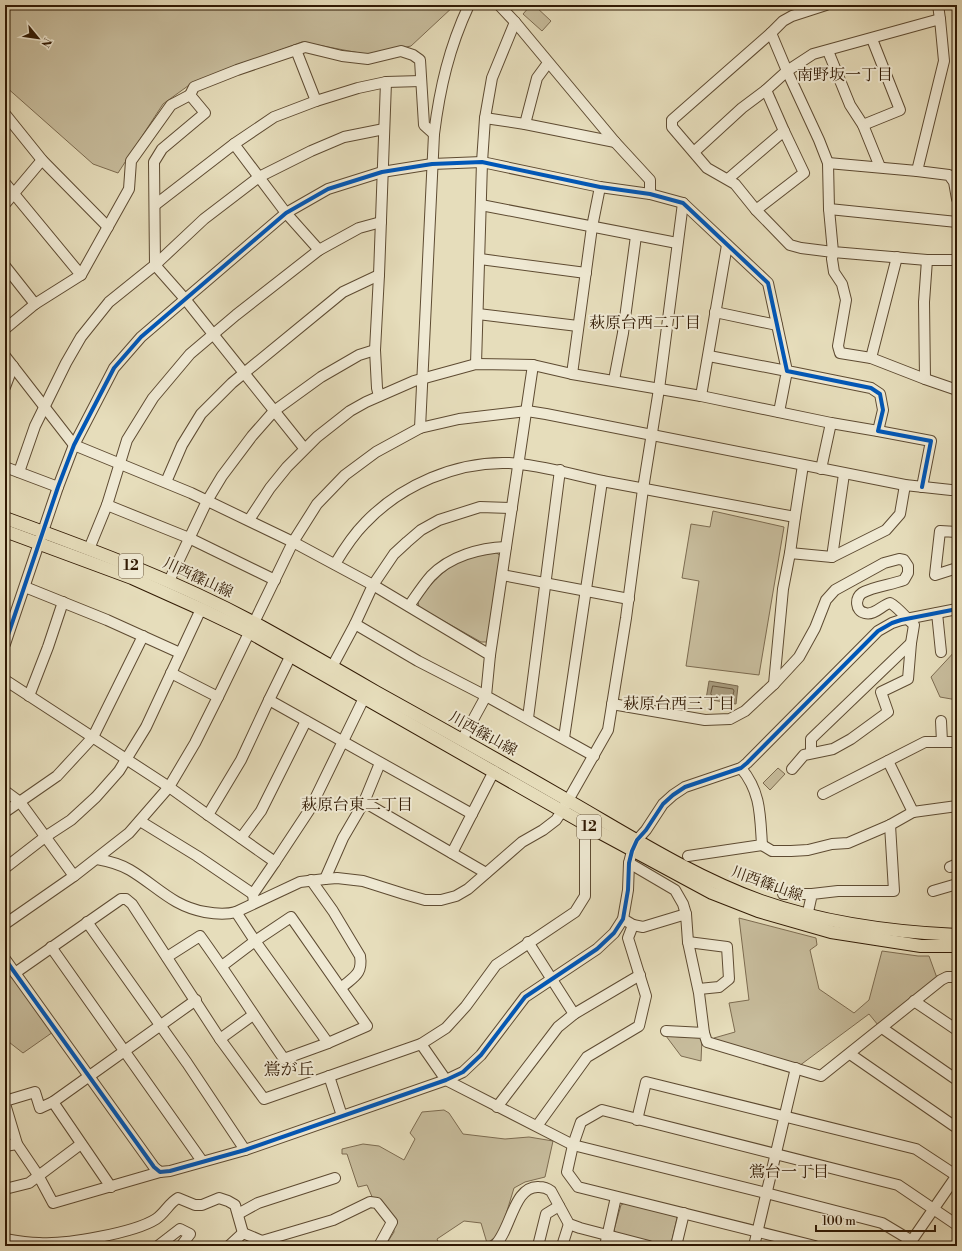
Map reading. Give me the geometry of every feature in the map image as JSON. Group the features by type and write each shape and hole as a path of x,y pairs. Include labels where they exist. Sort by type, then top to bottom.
{"main road":[{"name":"川西篠山線","path":"5,518 90,549 169,581 251,627 332,667 569,800 633,851"},
{"name":"川西篠山線","path":"5,531 132,578 201,608 251,627 291,655 364,698 633,851 712,893 758,911 806,920 912,933 957,935"},
{"name":"川西篠山線","path":"806,920 831,932 921,946 957,946"}],"street":[{"path":"420,428 434,134 439,97 447,64 457,31 469,5"},
{"path":"498,5 515,22 615,142 650,180 650,194"},
{"path":"826,5 792,16 783,21 672,120 672,127 707,168 735,184 756,210 790,245 833,252 927,260 957,260"},
{"path":"917,171 944,61 938,5"},
{"path":"694,152 742,108 766,90 787,71 813,54 872,39 940,19"},
{"path":"476,364 482,162 486,118 492,78 515,22"},
{"path":"771,33 828,163 829,209 833,252 832,259 834,272 842,284 846,300 838,346 840,353 871,358 925,380 957,390"},
{"path":"863,125 900,110 872,39"},
{"path":"5,329 35,304 81,275 129,189 131,161 171,105 190,95 194,87 305,47 342,56 368,59 401,52 413,55 420,60 424,125 434,134"},
{"path":"296,50 316,101"},
{"path":"828,51 850,105 863,125 880,167"},
{"path":"525,124 537,78 548,62"},
{"path":"154,205 234,144 274,117 316,101 358,88 386,82 421,81"},
{"path":"379,396 377,388 375,350 386,82"},
{"path":"756,210 804,173 766,90"},
{"path":"190,95 205,113 162,149 154,162 155,265 185,299 304,448"},
{"path":"5,114 42,160 108,227"},
{"path":"486,118 525,124 615,142"},
{"path":"19,472 35,426 66,363 81,337 109,302 155,265 204,219 259,176 344,137 384,129"},
{"path":"728,179 784,131"},
{"path":"234,144 286,213 319,250"},
{"path":"5,204 42,160"},
{"path":"5,644 58,487 74,445 114,368 141,336 286,213 328,189 382,172 432,164 482,162 600,187 650,194 683,203 768,283 787,371 779,412"},
{"path":"828,163 950,175 954,182 957,199"},
{"path":"5,183 81,275"},
{"path":"572,374 592,227 600,187"},
{"path":"97,859 129,869 176,902 194,910 217,915 226,915 236,912 254,899 300,882 337,878 363,881 425,900 441,900 456,896 468,889 522,842 552,823 569,800 608,730 659,389 683,203"},
{"path":"481,205 677,243"},
{"path":"829,209 957,222"},
{"path":"90,549 107,505 128,440 153,398 190,354 212,334 319,250 359,228 381,222"},
{"path":"614,380 623,333 636,236"},
{"path":"701,396 727,245"},
{"path":"871,358 897,257"},
{"path":"480,259 586,273"},
{"path":"925,380 924,302 927,260"},
{"path":"5,266 35,304"},
{"path":"166,482 182,445 201,414 232,383 343,292 379,275"},
{"path":"715,312 777,324"},
{"path":"478,314 578,326"},
{"path":"169,581 207,501 236,456 274,411 321,377 359,355 375,350"},
{"path":"5,356 74,445 166,482 293,542 373,585 490,655"},
{"path":"708,356 871,388 880,394 883,410 878,431"},
{"path":"249,520 270,488 304,448 350,411 379,396 423,378 476,364 533,365 572,374 701,396 831,423 931,441 922,487"},
{"path":"462,740 486,696 490,655 533,365"},
{"path":"5,387 13,366"},
{"path":"5,924 74,876 129,834 169,787 195,743 293,542 317,504 345,475 376,452 420,428 459,419 527,411 844,474 905,485 957,490"},
{"path":"821,469 831,423"},
{"path":"335,564 349,542 366,522 388,502 420,482 464,466 508,463 560,470 602,481 794,517"},
{"path":"774,684 783,589 803,465"},
{"path":"5,467 58,487"},
{"path":"528,718 544,584 560,470"},
{"path":"832,557 844,474"},
{"path":"564,738 602,481"},
{"path":"790,553 832,557 886,530 900,514 905,485"},
{"path":"107,505 189,538 275,580"},
{"path":"332,667 355,624 373,585 394,554 421,530 439,520 480,507 512,508"},
{"path":"957,532 940,531 935,575 957,568"},
{"path":"409,606 432,574 447,564 463,555 480,550 506,547"},
{"path":"612,704 705,720 730,719 745,711 774,684 799,657 815,628 826,600 835,590 884,563 899,559 904,560 908,566 908,573 904,580 868,590 860,594 857,601 857,606 861,611 871,614 890,603 895,605 907,619 914,624 908,679 882,692 888,712 851,739 833,749 804,755 792,769"},
{"path":"502,575 628,599"},
{"path":"25,587 180,653"},
{"path":"29,696 48,647 63,602"},
{"path":"5,868 45,837 71,820 96,797 119,772 146,728 201,608"},
{"path":"196,1000 53,1102 40,1108 35,1092 5,1102 17,1144 38,1175 53,1203 160,1172 170,1171 245,1150 446,1080 463,1072 481,1055 525,997 597,949 614,932 623,919 633,851 663,804 685,787 740,768 878,631 892,623 957,609"},
{"path":"937,613 941,652"},
{"path":"355,624 418,660 528,718 594,756"},
{"path":"5,812 57,776 93,737 143,636"},
{"path":"811,753 811,739 911,643"},
{"path":"208,815 241,760 291,655"},
{"path":"171,673 218,697"},
{"path":"5,680 169,787 275,862"},
{"path":"254,899 275,862 310,809 364,698"},
{"path":"269,700 472,814"},
{"path":"241,838 261,811 306,721"},
{"path":"941,721 942,742"},
{"path":"823,794 925,742 957,742"},
{"path":"888,761 913,812"},
{"path":"325,879 343,838 364,802 380,763"},
{"path":"740,768 750,779 759,805 762,845"},
{"path":"452,853 494,771"},
{"path":"5,791 20,802 74,876"},
{"path":"364,802 486,873"},
{"path":"688,856 762,845 772,851 791,851 808,850 832,844 848,843 890,825 913,812 957,806"},
{"path":"140,821 197,856 254,899"},
{"path":"783,894 812,894 838,891 894,891 890,825"},
{"path":"15,973 121,899 126,899 132,904 220,1039 264,1099 421,1044 446,1028 466,1006 496,965 528,942 575,912 585,896 585,837"},
{"path":"633,851 675,890 683,904 686,914 688,942 699,989 704,1033 707,1042 821,1076 914,1001 952,977 957,984"},
{"path":"311,880 333,911 360,956 361,963 356,976 341,988"},
{"path":"934,891 957,884"},
{"path":"806,920 812,894"},
{"path":"236,912 254,941 328,1043"},
{"path":"623,919 633,926 643,927 686,914"},
{"path":"167,957 200,936 222,966 284,1059 328,1043 367,1026 291,917 254,941 222,966"},
{"path":"87,922 160,1025 245,1150"},
{"path":"537,1126 587,1057 639,1026 646,996 628,938 633,926"},
{"path":"528,942 574,1014"},
{"path":"688,942 727,947 729,979 719,987 699,989"},
{"path":"51,947 202,1161"},
{"path":"5,959 88,1078 154,1167 160,1172"},
{"path":"497,1107 558,1027 574,1014 640,975"},
{"path":"914,1001 957,1030"},
{"path":"220,1039 253,1014"},
{"path":"882,1028 957,1080"},
{"path":"666,1031 704,1033"},
{"path":"421,1044 446,1080 573,1146 882,1223 910,1243 957,1175 916,1149 785,1115 646,1082 637,1120"},
{"path":"850,1054 957,1128"},
{"path":"754,1246 796,1068"},
{"path":"329,1076 342,1116"},
{"path":"53,1102 111,1187"},
{"path":"814,1246 578,1187 567,1172 573,1146 581,1122 602,1110 898,1185 957,1225"},
{"path":"5,1146 17,1144"},
{"path":"5,1189 29,1183 81,1144"},
{"path":"238,1214 258,1203 335,1178"},
{"path":"494,1246 500,1239 520,1198 527,1189 536,1187 549,1189 569,1224 649,1246"},
{"path":"605,1246 616,1197"},
{"path":"5,1239 63,1244 113,1234 155,1220 164,1213 173,1201 178,1198 195,1205 202,1205 219,1198 235,1205 243,1232 262,1244 333,1220 370,1202 377,1203 392,1222 379,1246"},
{"path":"538,1246 546,1214 559,1206"},
{"path":"676,1246 684,1214"},
{"path":"562,1246 569,1224"},
{"path":"158,1246 180,1229 190,1234 181,1246"},
{"path":"229,1246 243,1232"}],"shaded area":[{"path":"5,5 455,5 411,46 370,55 302,42 192,83 163,104 118,173 93,164 5,86 5,55 7,50 5,48"},
{"path":"531,5 534,5 551,21 542,31 523,14"},
{"path":"713,511 784,527 759,675 686,666 699,581 682,578 691,524 710,527"},
{"path":"495,552 501,556 487,642 481,642 419,607 418,601 430,586 451,567 467,558"},
{"path":"957,649 957,700 940,697 931,677"},
{"path":"778,768 785,774 770,790 763,783"},
{"path":"739,918 816,938 817,945 810,950 819,989 854,1013 869,1000 882,951 929,956 937,978 878,1025 869,1014 799,1066 716,1042 714,1038 735,1032 729,1003 749,1000"},
{"path":"5,964 53,1032 23,1053 5,1039"},
{"path":"666,1036 702,1038 701,1061 681,1056"},
{"path":"444,1110 449,1113 463,1134 505,1139 529,1137 553,1141 545,1177 525,1182 514,1188 500,1234 487,1243 481,1223 464,1221 437,1239 440,1246 385,1246 394,1232 393,1218 373,1199 367,1185 358,1187 347,1154 342,1154 342,1149 363,1144 379,1146 404,1160 415,1139 410,1133 422,1112"},
{"path":"625,1203 673,1214 677,1218 671,1244 668,1246 616,1233 614,1230 621,1205"}],"water":[{"path":"709,681 738,686 736,704 706,699"}],"cycle path":[{"path":"5,644 58,487 74,445 114,368 141,337 286,213 328,189 382,172 432,164 482,162 600,187 650,194 683,203 768,283 787,371 871,388 880,394 883,410 878,431 931,441 922,487"},
{"path":"5,959 154,1167 160,1172 170,1171 245,1150 446,1080 463,1072 481,1055 525,997 597,949 614,933 623,919 628,890 629,863 632,851 637,840 646,830 663,804 685,787 741,768 878,631 901,620 957,609"}],"district":[{"name":"南野坂一丁目","path":"845,75"},
{"name":"萩原台西二丁目","path":"645,323"},
{"name":"萩原台西三丁目","path":"679,704"},
{"name":"萩原台東二丁目","path":"357,805"},
{"name":"鴬が丘","path":"289,1070"},
{"name":"鴬台一丁目","path":"789,1172"}]}
